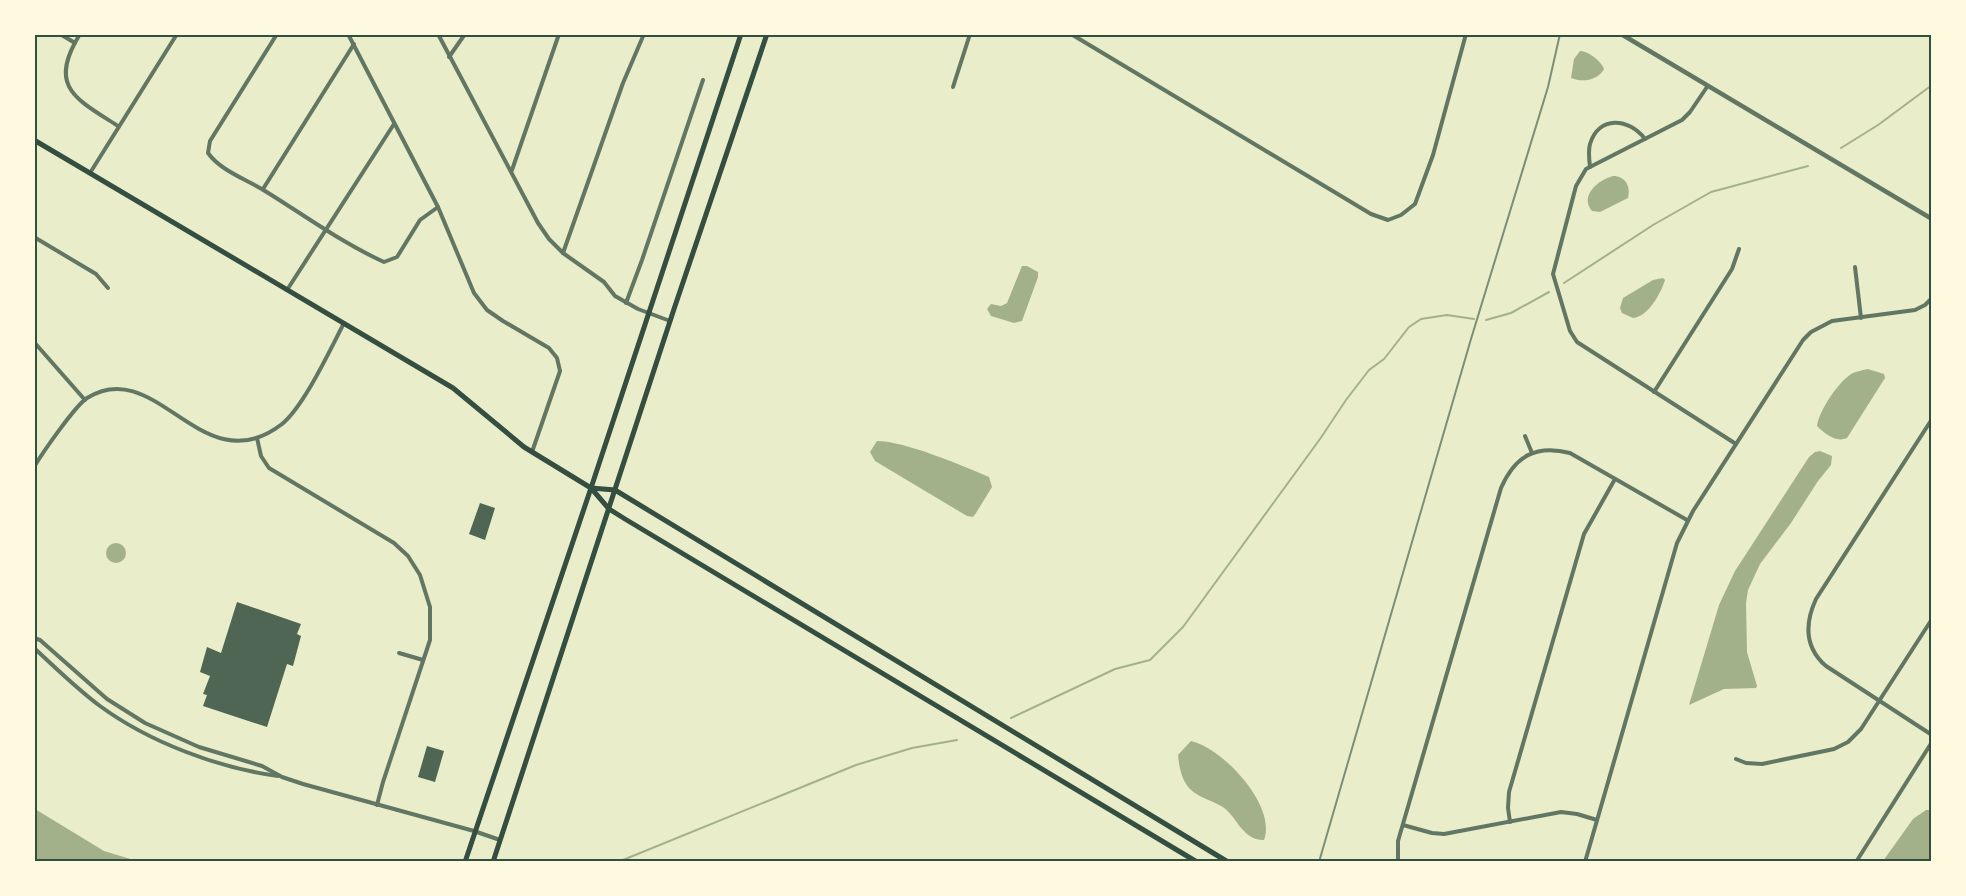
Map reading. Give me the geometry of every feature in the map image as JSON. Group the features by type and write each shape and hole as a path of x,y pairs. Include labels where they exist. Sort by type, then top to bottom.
{"main road":[{"path":"465,861 741,34"},
{"path":"493,861 670,321 767,34"},
{"path":"34,140 453,388 508,435 591,488 609,509 1197,861"},
{"path":"591,488 615,490 1228,861"}],"street":[{"path":"60,34 75,43"},
{"path":"80,34 66,67 66,80 75,98 118,126"},
{"path":"90,173 177,34"},
{"path":"277,34 210,141 207,153 215,162 384,262 397,257 420,220 438,207"},
{"path":"348,34 438,207 474,293 487,310 549,348 557,358 560,371 532,452"},
{"path":"438,34 538,223 549,239 563,253 604,282 615,296 626,303 670,321"},
{"path":"449,57 465,34"},
{"path":"511,171 559,34"},
{"path":"563,253 623,83 644,34"},
{"path":"953,87 970,34"},
{"path":"1071,34 1371,214 1388,220 1401,215 1415,204 1425,180 1466,34"},
{"path":"1621,34 1932,219"},
{"path":"263,189 354,44"},
{"path":"626,303 703,80"},
{"path":"1707,87 1687,116 1590,167 1581,176 1576,186 1554,264 1553,276 1570,331 1577,342 1736,444"},
{"path":"1590,167 1589,146 1595,134 1605,125 1623,122 1635,128 1645,139"},
{"path":"287,290 394,124"},
{"path":"34,237 96,274 108,288"},
{"path":"1654,392 1732,269 1739,249"},
{"path":"1855,267 1861,318"},
{"path":"1585,861 1677,543 1687,520 1807,336 1818,327 1832,321 1915,310 1932,298"},
{"path":"34,467 45,449 85,399 104,390 123,387 138,392 217,438 239,441 257,438 283,423 302,400 344,324"},
{"path":"34,342 85,399"},
{"path":"1932,419 1820,592 1808,621 1809,639 1821,661 1932,735"},
{"path":"1525,436 1532,453"},
{"path":"257,438 261,456 269,468 382,534 408,556 420,575 430,607 430,640 382,782 377,805"},
{"path":"1398,861 1398,841 1501,488 1511,468 1521,459 1545,449 1570,453 1687,520"},
{"path":"1510,822 1509,792 1584,534 1615,479"},
{"path":"1736,759 1746,763 1762,764 1839,748 1857,735 1932,619"},
{"path":"34,638 40,640 107,699 145,723 199,747 261,766 282,777"},
{"path":"34,648 84,693 132,728 167,744 260,774 282,777 501,840"},
{"path":"399,653 423,660"},
{"path":"1856,861 1932,742"},
{"path":"1403,825 1444,834 1561,812 1597,820"}],"shaded area":[{"path":"1580,51 1590,55 1602,66 1604,69 1598,76 1585,80 1571,78 1574,59"},
{"path":"1613,176 1626,182 1629,190 1628,198 1600,212 1592,211 1588,200 1592,189"},
{"path":"1022,266 1038,272 1038,277 1022,321 1014,323 991,316 987,309 991,304 1001,306 1007,303"},
{"path":"1663,278 1665,280 1649,309 1639,317 1633,318 1622,313 1620,308 1623,298 1653,280"},
{"path":"1868,369 1884,374 1885,378 1847,438 1831,437 1817,426 1825,405 1848,376"},
{"path":"877,441 918,449 989,477 992,487 973,517 967,516 875,461 870,452"},
{"path":"1820,451 1832,456 1831,465 1760,564 1748,590 1747,652 1756,688 1724,689 1689,705 1719,605 1735,571 1809,457"},
{"path":"116,543 123,546 126,553 123,560 116,563 109,560 106,553 109,546"},
{"path":"1191,741 1218,755 1244,780 1263,811 1266,826 1264,840 1250,836 1226,810 1198,795 1185,783 1178,755"},
{"path":"35,809 104,851 137,861 35,861"},
{"path":"1926,810 1931,810 1931,858 1928,861 1883,861 1913,819"}],"building":[{"path":"480,503 495,508 485,540 469,534"},
{"path":"237,602 301,624 297,634 301,636 293,666 287,664 267,727 203,706 207,695 203,694 210,676 200,672 207,647 221,653"},
{"path":"427,746 444,751 435,782 418,777"}],"waterway":[{"path":"1841,148 1878,125 1932,85"},
{"path":"1564,283 1653,225 1711,192 1808,166"},
{"path":"1486,320 1511,313 1549,292"},
{"path":"1011,718 1115,669 1150,660 1183,627 1346,400 1369,370 1384,359 1409,327 1421,319 1447,315 1474,319"},
{"path":"618,862 856,765 912,748 957,740"}],"railway":[{"path":"1319,862 1471,339 1548,87 1560,34"}]}
